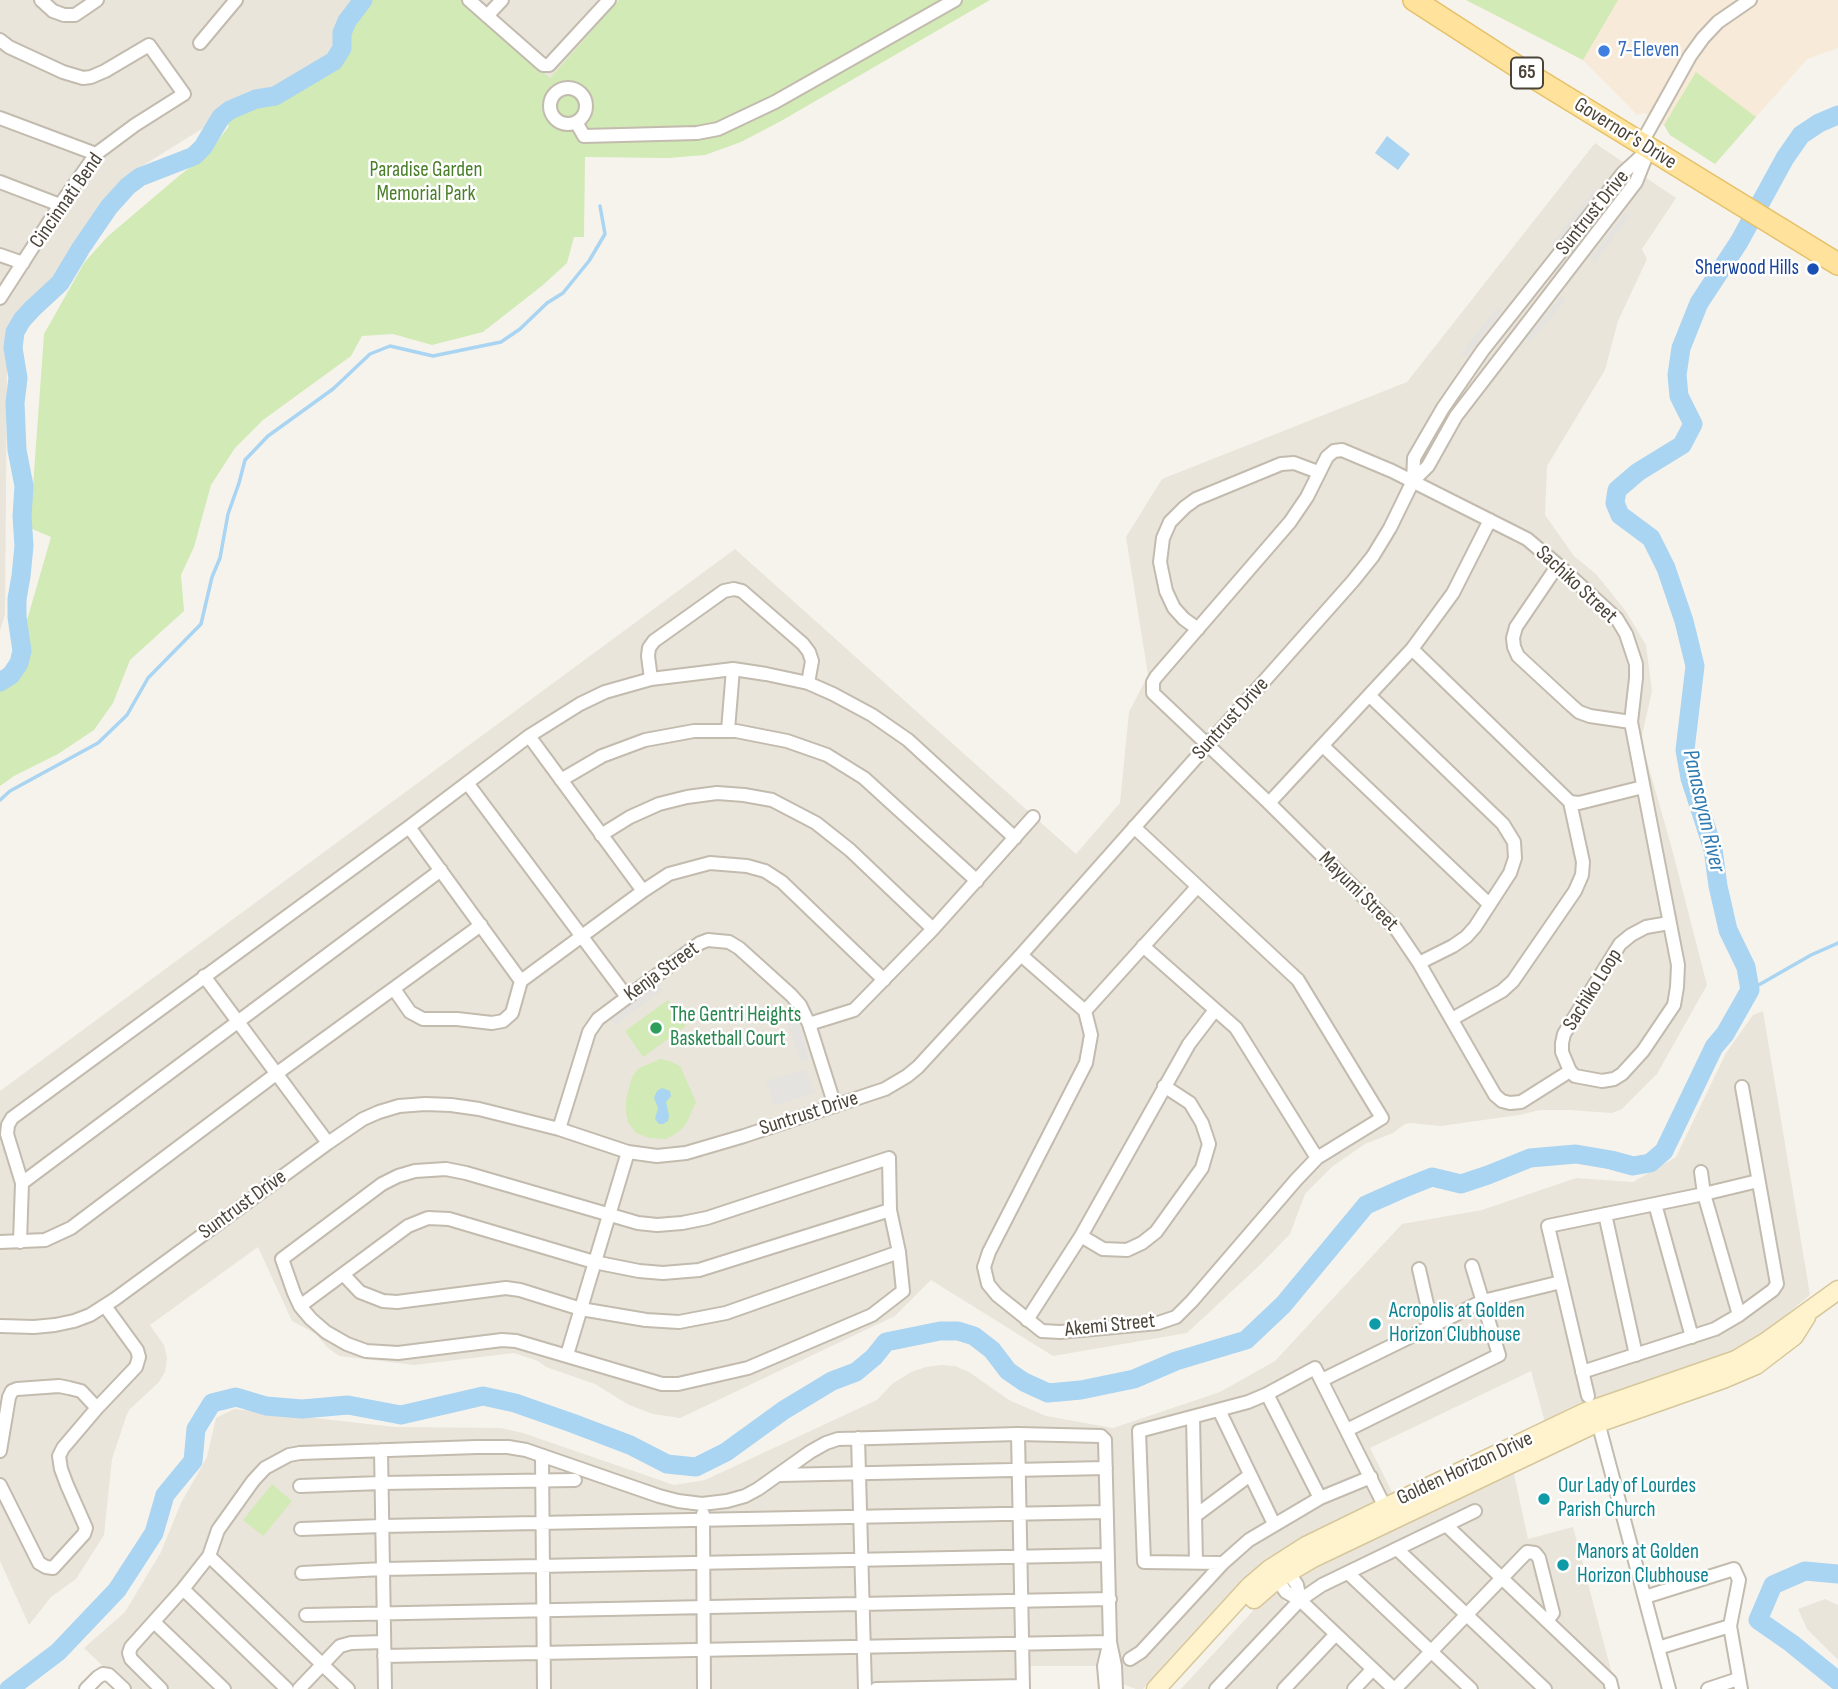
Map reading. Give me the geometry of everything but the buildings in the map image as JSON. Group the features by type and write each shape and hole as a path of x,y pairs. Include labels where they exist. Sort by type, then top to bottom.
{"main road":[{"name":"Governor's Drive","path":"1414,0 1645,147 1838,264"}],"street":[{"path":"41,0 53,11 75,15 97,0"},
{"path":"200,43 236,0"},
{"path":"469,0 543,65 549,65 609,0"},
{"path":"487,16 502,0"},
{"path":"576,122 584,135 698,133 718,129 775,102 955,0"},
{"path":"1726,0 1744,3"},
{"path":"1645,147 1690,56 1718,22 1744,3"},
{"name":"Cincinnati Bend","path":"0,40 9,47 63,72 83,78 105,71 149,45 183,92 183,95 135,125 96,154 0,298"},
{"path":"0,118 96,154"},
{"name":"Suntrust Drive","path":"1413,481 1414,458 1443,408 1483,350 1645,147"},
{"name":"Suntrust Drive","path":"0,1326 34,1327 74,1321 105,1306 363,1119 399,1106 425,1104 479,1109 559,1129 628,1152 657,1156 686,1153 835,1106 885,1089 907,1076 1021,955 1366,565 1390,528 1413,481 1428,466 1456,416 1636,182 1645,147"},
{"path":"0,182 60,205"},
{"path":"0,255 23,263"},
{"name":"Sachiko Street","path":"1318,472 1327,457 1334,451 1342,450 1413,481 1527,539 1617,618 1626,634 1636,664 1631,722 1669,923"},
{"path":"1294,463 1318,472 1307,497 1290,522 1198,629 1184,619 1174,608 1166,591 1160,562 1163,538 1170,522 1196,499 1281,464 1294,463"},
{"path":"1269,803 1412,649 1453,593 1490,520"},
{"path":"1558,565 1516,627 1513,638 1518,656 1579,712 1631,722"},
{"path":"651,679 648,656 654,641 724,591 734,589 742,591 809,652 812,661 808,683"},
{"name":"Mayumi Street","path":"1198,629 1156,677 1152,687 1156,697 1209,745 1396,929 1419,963 1495,1095 1510,1104 1521,1102 1570,1071"},
{"path":"1412,649 1570,802 1583,862 1582,876 1575,891 1513,981 1502,991 1452,1019"},
{"path":"728,730 733,669"},
{"path":"20,1242 22,1183 7,1134 12,1118 410,827 529,736 580,704 605,692 651,679 733,669 808,683 872,715 908,740 1015,838"},
{"path":"1370,696 1503,824 1514,842 1515,858 1510,873 1475,927 1453,946 1419,963"},
{"path":"561,780 602,757 645,740 694,731 728,730 787,741 827,755 864,778 977,881"},
{"path":"529,736 642,891"},
{"path":"1323,746 1489,904"},
{"path":"468,784 627,997"},
{"path":"1570,802 1579,803 1643,788"},
{"path":"601,835 630,817 659,804 687,797 717,793 772,800 816,823 841,843 933,929"},
{"path":"809,1024 854,1010 933,929 1034,817"},
{"path":"410,827 522,981"},
{"path":"1021,955 1085,1011 1197,887 1134,827"},
{"path":"394,989 410,1012 424,1019 457,1018 492,1023 503,1021 512,1013 522,981 642,891 669,874 710,863 747,866 782,882 884,980"},
{"path":"22,1183 441,870"},
{"name":"Akemi Street","path":"1085,1011 1091,1035 1086,1063 989,1252 984,1267 988,1284 997,1295 1042,1331 1060,1332 1158,1322 1176,1317 1317,1158 1382,1118 1298,980 1197,887"},
{"path":"1570,1071 1583,1079 1614,1079 1643,1051 1659,1028 1674,1005 1677,987 1678,965 1669,923"},
{"name":"Sachiko Loop","path":"1570,1071 1562,1052 1564,1034 1620,944 1646,927 1669,923"},
{"path":"0,1242 45,1240 71,1228 481,925"},
{"name":"Kenja Street","path":"559,1129 589,1032 598,1019 700,943 708,940 729,942 739,948 800,1005 809,1024 835,1106"},
{"path":"1143,946 1236,1028 1317,1158"},
{"path":"204,976 328,1143"},
{"path":"1027,1320 1081,1236 1189,1044 1215,1010"},
{"path":"1081,1236 1103,1249 1126,1250 1142,1243 1156,1232 1202,1168 1209,1144 1202,1123 1190,1103 1164,1086"},
{"path":"1582,1372 1715,1329 1739,1315 1773,1290 1777,1284 1742,1087"},
{"path":"567,1355 628,1152"},
{"path":"889,1158 890,1210 904,1292 872,1315 748,1368 678,1384 662,1384 516,1340 398,1353 366,1351 347,1345 311,1319 300,1306 282,1259 382,1184 415,1171 433,1169 456,1171 638,1223 657,1225 707,1217 889,1158"},
{"path":"1700,1172 1739,1315"},
{"path":"1588,1396 1548,1226 1758,1181"},
{"path":"1655,1204 1692,1337"},
{"path":"300,1306 408,1226 437,1218 449,1219 594,1262 663,1273 699,1270 890,1210"},
{"path":"1605,1214 1636,1355"},
{"path":"343,1275 360,1292 383,1301 397,1302 506,1288 581,1309 663,1322 702,1319 726,1313 899,1252"},
{"path":"1347,1430 1499,1355 1472,1266"},
{"path":"1419,1269 1432,1326"},
{"path":"1322,1380 1483,1301 1561,1282"},
{"name":"Golden Horizon Drive","path":"1156,1689 1250,1586 1313,1558 1389,1513 1586,1412 1737,1360 1838,1290"},
{"path":"0,1485 39,1563 53,1568 84,1534 86,1528 61,1469 59,1456 97,1408 136,1367 139,1357 137,1350 105,1306"},
{"name":"Golden Horizon Drive","path":"1389,1513 1598,1422 1756,1365 1794,1336 1812,1308"},
{"path":"1223,1563 1144,1563 1139,1431 1248,1402 1315,1368 1389,1513"},
{"path":"0,1451 12,1391 58,1386 69,1388 81,1391 97,1408"},
{"path":"1267,1394 1320,1498"},
{"path":"1219,1410 1273,1524"},
{"path":"1193,1417 1196,1562"},
{"path":"1598,1422 1670,1689"},
{"path":"876,1689 1023,1687 1018,1434"},
{"path":"161,1689 131,1660 131,1647 183,1590 209,1556 218,1531 253,1481 265,1468 280,1458 300,1452 508,1447 526,1450 659,1496 702,1504 745,1496 810,1452 838,1439 1018,1434 1101,1436 1105,1440 1110,1642 1116,1689"},
{"path":"858,1438 865,1689"},
{"path":"381,1450 385,1689"},
{"path":"541,1456 544,1689"},
{"path":"779,1475 1106,1468"},
{"path":"1195,1516 1250,1475"},
{"path":"1130,1659 1141,1652 1223,1563 1249,1540 1320,1498 1371,1478"},
{"path":"300,1486 575,1480"},
{"path":"702,1504 705,1689"},
{"path":"1216,1689 1300,1600 1322,1585 1475,1511"},
{"path":"301,1529 1107,1512"},
{"path":"1446,1525 1610,1681 1612,1689"},
{"path":"1397,1549 1545,1689"},
{"path":"1279,1571 1286,1592 1300,1600 1394,1689 1527,1552 1535,1553 1539,1558 1553,1613 1547,1621"},
{"path":"302,1573 383,1569 1108,1555"},
{"path":"209,1556 348,1689"},
{"path":"1645,1597 1734,1569 1739,1580 1730,1626 1739,1684 1707,1689"},
{"name":"Golden Horizon Drive","path":"1170,1689 1279,1571"},
{"path":"1348,1573 1471,1689"},
{"path":"183,1590 287,1689"},
{"path":"306,1615 1110,1599"},
{"path":"154,1622 224,1689"},
{"path":"1658,1648 1730,1626"},
{"path":"1284,1689 1336,1634"},
{"path":"299,1689 337,1649 346,1644 384,1642"},
{"path":"384,1656 1110,1642"},
{"path":"1106,1689 1104,1666 1110,1642"},
{"path":"1354,1689 1373,1669"},
{"path":"86,1689 103,1674 124,1689"}],"shaded area":[{"path":"0,0 363,0 347,21 342,33 342,48 334,61 275,96 256,99 230,110 126,176 47,290 14,317 7,367 5,614 0,631"},
{"path":"461,0 619,0 550,78"},
{"path":"1466,0 1838,0 1838,48 1807,59 1715,164 1670,135 1664,125 1644,113 1637,115 1583,60"},
{"path":"1595,143 1676,198 1642,249 1647,259 1618,321 1605,370 1547,466 1545,515 1574,556 1596,574 1625,610 1646,645 1652,691 1641,740 1707,985 1657,1074 1622,1109 1612,1113 1540,1110 1441,1126 1411,1123 1365,1144 1333,1166 1305,1194 1290,1234 1187,1333 1053,1356 931,1280 895,1316 680,1418 653,1414 629,1405 595,1384 514,1353 414,1365 339,1356 316,1334 292,1321 258,1247 150,1325 164,1345 167,1358 165,1372 159,1382 129,1410 126,1417 112,1459 104,1535 76,1579 51,1597 29,1625 0,1561 0,1091 735,549 1076,854 1120,803 1129,712 1148,675 1126,537 1162,479 1407,382"},
{"path":"1594,190 1598,194 1555,249 1550,245"},
{"path":"1626,212 1630,216 1595,262 1590,258"},
{"path":"1561,296 1566,300 1531,341 1526,338"},
{"path":"1497,308 1502,311 1466,357 1461,353"},
{"path":"658,984 663,990 615,1025 611,1019"},
{"path":"788,1009 800,1028 809,1059 801,1061 791,1032 781,1015"},
{"path":"1763,1011 1810,1295 1748,1346 1711,1362 1588,1402 1545,1422 1531,1371 1370,1448 1392,1492 1267,1559 1243,1579 1143,1689 1120,1683 1104,1666 1028,1666 1028,1689 127,1689 84,1648 125,1612 161,1552 181,1503 207,1457 216,1418 234,1409 395,1427 501,1428 523,1433 674,1485 705,1480 877,1400 892,1384 911,1372 941,1365 955,1366 969,1372 1009,1400 1046,1416 1113,1428 1220,1392 1275,1361 1402,1224 1482,1210 1576,1178 1633,1182 1676,1157 1726,1053 1753,1015"},
{"path":"806,1069 814,1093 774,1106 766,1081"},
{"path":"1513,1469 1528,1539 1573,1527 1616,1689 1181,1689 1273,1589 1287,1605 1306,1587 1296,1574"},
{"path":"1825,1599 1838,1605 1838,1660 1807,1629 1798,1609"}],"green space":[{"name":"Paradise Garden Memorial Park","path":"363,0 461,0 550,78 619,0 990,0 741,142 705,155 668,158 585,157 584,237 574,237 567,263 483,332 432,345 393,334 362,336 351,356 263,420 235,448 211,485 194,547 181,575 184,611 130,660 113,703 94,730 58,754 0,786 0,686 25,670 30,656 27,620 51,537 30,528 44,334 84,263 107,237 208,154 229,126 221,117 240,105 275,96 334,61 342,48 342,33 347,21"},
{"path":"1466,0 1618,0 1583,60"},
{"path":"1696,72 1756,117 1715,164 1670,135 1664,125"},
{"name":"The Gentri Heights Basketball Court","path":"668,1000 686,1026 643,1057 625,1031"},
{"path":"660,1059 680,1066 696,1102 686,1124 666,1139 649,1138 636,1133 628,1122 626,1111 632,1077 639,1068"},
{"path":"272,1484 292,1501 263,1536 243,1520"}],"water":[{"path":"1387,136 1410,154 1398,170 1375,153"},
{"path":"662,1088 670,1091 671,1096 666,1102 668,1121 659,1124 655,1119 658,1108 654,1098"}],"waterway":[{"path":"0,682 11,675 19,663 22,651 17,599 24,546 24,486 17,450 15,403 18,378 13,348 15,332 32,309 60,283 109,207 128,186 140,177 194,156 203,147 221,117 230,110 256,99 275,96 334,61 342,48 342,33 347,21 363,0"},
{"name":"Panasayan River","path":"9,1689 58,1652 117,1590 154,1533 165,1495 193,1461 196,1429 212,1403 236,1397 266,1406 302,1409 348,1405 401,1415 483,1396 515,1403 572,1423 630,1445 667,1464 696,1467 726,1452 784,1410 832,1381 856,1372 874,1357 886,1342 940,1331 958,1331 974,1336 992,1350 1008,1371 1048,1393 1081,1390 1134,1379 1176,1361 1246,1340 1283,1305 1366,1205 1402,1189 1432,1177 1461,1184 1530,1158 1576,1154 1633,1166 1650,1163 1664,1151 1714,1047 1725,1034 1750,990 1746,967 1728,930 1713,849 1690,778 1685,750 1695,666 1684,621 1666,568 1651,538 1620,515 1615,503 1617,490 1638,472 1682,445 1693,424 1679,396 1677,375 1681,348 1699,303 1739,242 1785,158 1801,135 1838,115"},
{"path":"0,800 10,791 98,743 127,715 148,678 201,624 212,577 220,558 228,514 245,460 268,436 333,389 370,354 390,346 433,356 501,342 520,329 547,303 563,293 589,261 605,234 600,206"},
{"path":"1750,990 1811,955 1838,943"},
{"path":"1838,1574 1805,1571 1773,1585 1758,1620 1838,1681"}],"place":[{"name":"7-Eleven","path":"1604,51"},
{"name":"Sherwood Hills","path":"1813,269"},
{"name":"The Gentri Heights Basketball Court","path":"656,1028"},
{"name":"Acropolis at Golden Horizon Clubhouse","path":"1375,1324"},
{"name":"Our Lady of Lourdes Parish Church","path":"1544,1499"},
{"name":"Manors at Golden Horizon Clubhouse","path":"1563,1565"}]}
